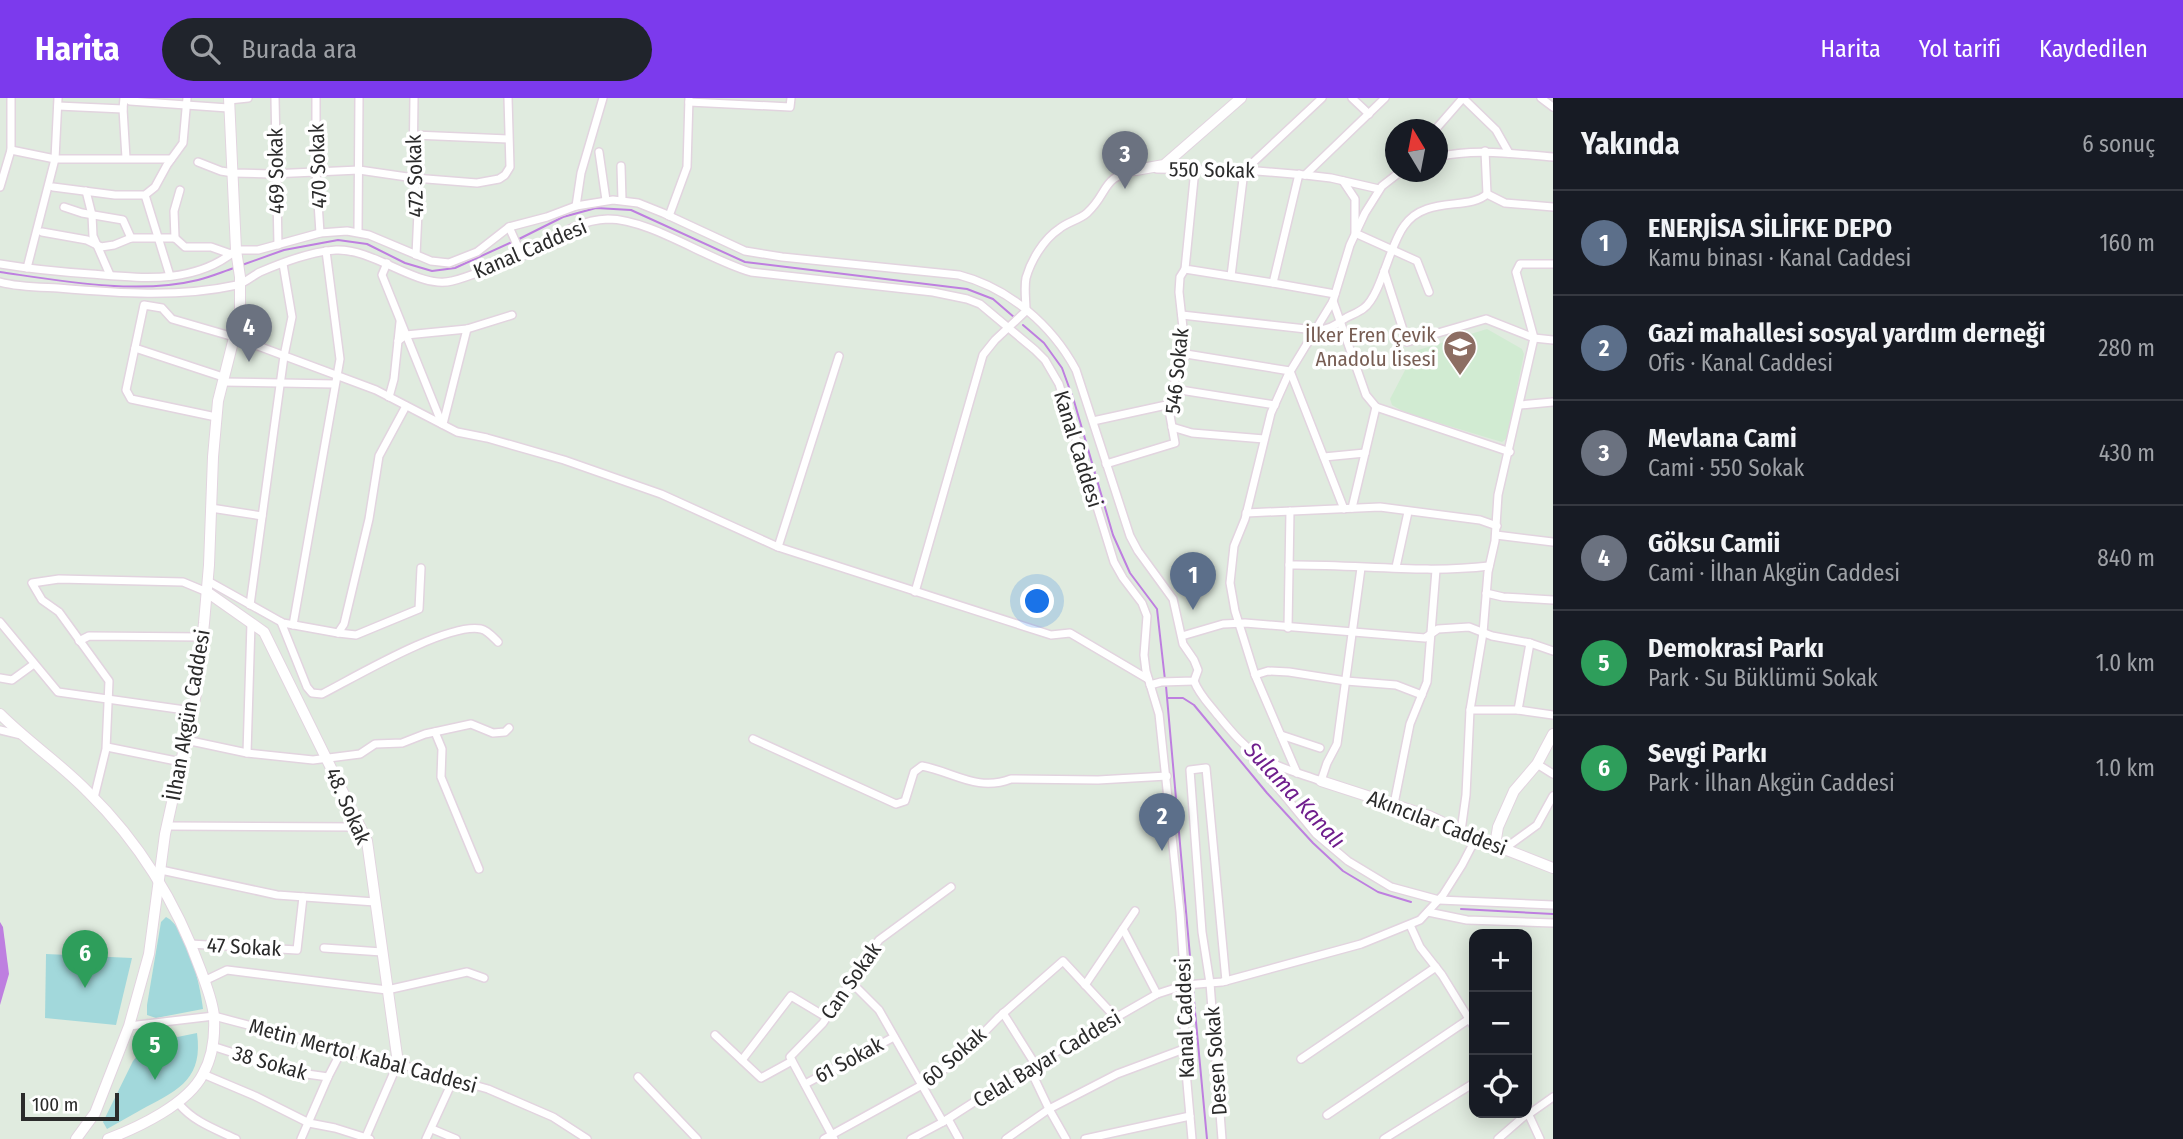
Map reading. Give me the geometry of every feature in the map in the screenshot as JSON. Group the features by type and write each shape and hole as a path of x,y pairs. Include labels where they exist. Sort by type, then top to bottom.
{"main road":[{"path":"1136,170 1164,164 1241,98"},
{"name":"İlhan Akgün Caddesi","path":"76,1139 95,1112 129,1026 149,954 167,826 192,711 203,637 216,417 240,314 240,281 234,253 233,173 228,102"},
{"name":"48. Sokak","path":"207,586 264,632 367,841 398,1063"},
{"path":"0,714 94,798 122,829 160,883 181,920 214,1016 212,1046 203,1074 193,1090 179,1104 115,1138"},
{"path":"1499,847 1498,827 1514,791 1537,764 1553,734"},
{"name":"Akıncılar Caddesi","path":"1321,781 1429,816 1476,838 1553,868"}],"street":[{"path":"0,187 11,150 11,98"},
{"path":"126,158 123,109 126,98 130,101 187,102 228,102 248,98"},
{"name":"469 Sokak","path":"275,98 278,245"},
{"name":"470 Sokak","path":"316,98 316,172 320,233"},
{"path":"358,232 359,98"},
{"name":"472 Sokak","path":"414,98 414,178 418,212 415,255"},
{"path":"198,162 233,173 359,170 477,183 499,179 505,176 510,167 508,98"},
{"path":"576,206 581,173 603,98"},
{"path":"669,216 687,167 689,100 790,107 791,98"},
{"path":"1231,276 1244,170 1322,98"},
{"path":"1352,98 1368,114"},
{"path":"1273,283 1302,175 1385,98"},
{"path":"1445,119 1463,98 1496,130 1509,153"},
{"path":"1542,99 1553,107"},
{"path":"27,268 55,159 58,102 123,109"},
{"path":"52,187 115,195 145,195 155,187 183,142 187,102"},
{"path":"414,135 508,139"},
{"path":"11,150 55,159 172,159"},
{"path":"1485,151 1487,194"},
{"path":"1448,155 1485,151 1553,157"},
{"path":"598,152 606,200"},
{"path":"621,166 622,200"},
{"name":"546 Sokak","path":"1105,464 1175,443 1169,410 1184,337 1179,292 1180,277 1185,269 1195,169"},
{"name":"550 Sokak","path":"1026,311 1026,279 1044,243 1059,228 1085,215 1097,202 1107,183 1118,175 1136,170 1244,170 1302,175 1379,189"},
{"path":"1343,181 1355,199 1356,233"},
{"path":"1297,773 1255,675 1239,623 1230,583 1234,546 1246,513 1275,405 1290,371 1334,297 1350,244 1379,189 1387,182"},
{"path":"175,238 174,211 180,190"},
{"path":"86,191 92,215 93,236 110,275"},
{"path":"1487,194 1505,203 1553,207"},
{"path":"1182,315 1329,330 1365,307 1377,288 1405,224 1420,211 1442,204 1480,200 1487,194"},
{"path":"145,195 170,276"},
{"path":"43,232 88,240 101,247 131,238 156,237 175,238 185,247 211,247 234,253 258,250 320,233 358,232 384,240 430,261 449,263 477,252 511,231 576,206 622,200 669,216 731,246 758,254 960,275 992,286 1026,311 1064,348 1076,370 1130,536 1173,599 1183,644 1198,670 1194,681 1197,690 1316,834 1348,861 1391,887 1439,900 1553,905"},
{"path":"64,206 92,215 123,220 131,238"},
{"name":"Kanal Caddesi","path":"0,282 92,291 172,294 240,281 327,251 352,251 428,280 448,282 576,226 598,220 621,220 653,230 722,263 751,272 933,292 981,304 1045,360 1059,384 1114,562 1142,603 1147,616 1144,655 1158,714 1167,776 1185,985 1184,1049 1192,1139"},
{"path":"511,231 521,252"},
{"path":"1356,233 1418,261 1429,292"},
{"path":"293,625 340,359 327,251"},
{"path":"0,264 150,279 204,269 234,253"},
{"path":"387,263 382,275 442,424"},
{"path":"250,605 280,383 292,317 283,264"},
{"path":"1461,831 1466,795 1470,710 1483,633 1489,566 1496,535 1498,495 1534,338 1516,272 1520,264 1553,264"},
{"path":"1185,269 1273,283 1334,297"},
{"path":"1384,270 1406,342 1486,318 1534,338 1553,340"},
{"path":"1334,297 1366,395 1376,407 1510,452"},
{"path":"216,417 131,399 126,390 144,305 162,308 172,319 234,337 284,356 335,380 389,397 457,432 564,460 662,494 778,547 1051,635 1070,633 1149,682 1194,681"},
{"path":"915,592 983,355 1026,311"},
{"path":"398,341 406,335 467,329 512,315"},
{"path":"389,397 394,379 400,320"},
{"path":"442,424 467,329"},
{"path":"135,348 223,379 280,383 335,380"},
{"path":"1180,353 1290,371"},
{"path":"778,547 839,356"},
{"path":"1290,371 1348,509"},
{"path":"1174,389 1275,405"},
{"path":"1520,404 1553,402"},
{"path":"1093,421 1171,404"},
{"path":"338,633 344,624 369,519 379,456 406,406"},
{"path":"1348,509 1376,407"},
{"path":"1172,427 1192,433 1264,439"},
{"path":"1175,443 1192,433"},
{"path":"1324,457 1365,453"},
{"path":"1246,513 1380,507 1480,520 1497,526"},
{"path":"211,508 262,516"},
{"path":"1288,628 1290,511"},
{"path":"1396,567 1408,512"},
{"path":"1496,535 1553,542"},
{"path":"1289,565 1338,564 1361,568 1436,570 1489,566"},
{"path":"94,798 107,747 110,681 59,612 42,600 32,583 60,579 183,582 207,586 281,622 355,635 419,609 421,568"},
{"path":"1234,735 1264,760 1321,781 1337,744 1361,568"},
{"path":"1394,804 1410,724 1427,682 1436,570"},
{"path":"1486,593 1503,597 1553,600"},
{"path":"0,622 58,692 192,711"},
{"path":"281,622 307,687 312,693 323,694 434,638 465,628 484,629 498,642"},
{"path":"247,753 251,623"},
{"path":"1182,636 1223,624 1239,623 1425,638 1438,629 1469,627 1492,636 1530,643 1553,651"},
{"path":"79,641 89,636 203,637"},
{"path":"1518,710 1530,643"},
{"path":"0,678 12,680 34,664"},
{"path":"1255,675 1268,671 1289,672 1396,685 1422,695"},
{"path":"1470,710 1518,710 1553,715"},
{"path":"186,740 247,753 313,760 360,754 375,744 402,743 471,724 493,733 506,732 509,728"},
{"path":"0,730 21,735"},
{"path":"435,732 442,749 440,777 479,869"},
{"path":"1281,735 1320,748"},
{"path":"752,739 896,804 905,801 914,772 922,766 982,785 1011,779 1098,780 1167,776"},
{"path":"107,747 181,762"},
{"path":"1537,764 1553,774"},
{"name":"Desen Sokak","path":"1222,1139 1190,770 1206,768 1226,981"},
{"path":"1499,847 1537,825 1553,796"},
{"path":"167,826 360,827"},
{"name":"Celal Bayar Caddesi","path":"913,1139 946,1121 1032,1065 1157,994 1185,985 1226,981 1361,944 1420,920 1439,900 1476,838"},
{"path":"161,870 277,895 375,902"},
{"name":"Can Sokak","path":"742,1060 761,1078 791,1059 827,1017 878,940 951,887"},
{"name":"47 Sokak","path":"190,944 297,950 303,897"},
{"path":"1116,1018 1085,985 1135,911"},
{"path":"1428,912 1467,920 1553,923"},
{"path":"1326,1115 1469,1019 1420,947 1409,925"},
{"path":"1123,929 1157,994"},
{"path":"324,948 382,952"},
{"name":"60 Sokak","path":"824,1139 833,1137 922,1085 956,1061 1003,1013 1063,961 1085,985"},
{"path":"1301,1059 1436,967"},
{"path":"204,981 227,970 387,990 467,972 484,978"},
{"path":"850,981 879,1010 922,1085 959,1139"},
{"path":"715,1035 742,1060 791,996 827,1017"},
{"path":"1003,1013 1032,1065 1049,1109 1066,1139"},
{"name":"Metin Mertol Kabal Caddesi","path":"129,1026 214,1016 488,1089 553,1117 587,1139"},
{"name":"61 Sokak","path":"805,1084 894,1037"},
{"name":"38 Sokak","path":"212,1046 293,1072 328,1077"},
{"path":"1006,1139 1049,1109 1117,1074 1184,1049"},
{"path":"302,1139 342,1050"},
{"path":"791,1059 833,1137"},
{"path":"203,1074 255,1096 309,1124 367,1139 398,1063"},
{"path":"638,1077 697,1139"},
{"path":"426,1139 454,1078"},
{"path":"1384,1139 1469,1086"},
{"path":"1532,1110 1553,1097"},
{"path":"179,1104 187,1114 200,1122 236,1139"},
{"path":"1085,1139 1190,1116"},
{"path":"1499,1139 1522,1118"},
{"path":"1531,1118 1540,1139"},
{"path":"432,1129 456,1139"}],"shaded area":[{"name":"İlker Eren Çevik Anadolu lisesi","path":"1487,329 1522,349 1524,354 1507,438 1502,442 1406,413 1392,405 1390,399 1415,351"},
{"path":"166,917 174,923 187,945 196,972 203,1009 156,1018 147,1015 147,1005 161,922"},
{"path":"0,922 3,927 9,974 0,1005"},
{"path":"46,954 132,958 116,1025 45,1018"},
{"path":"197,1033 196,1061 187,1080 170,1094 107,1129 103,1122 133,1061 148,1043"}],"waterway":[{"path":"517,240 563,217 596,208 631,210 745,262 967,289 993,299 1015,318"},
{"path":"242,265 284,250 338,240 367,244 405,263 432,271 455,268 512,242"},
{"path":"0,272 99,285 150,286 198,280 234,268"},
{"path":"1023,325 1044,343 1062,368 1113,535 1130,573 1157,609 1165,680"},
{"path":"1166,686 1192,979"},
{"name":"Sulama Kanalı","path":"1168,698 1183,698 1194,705 1267,793 1343,871 1378,892 1411,902"},
{"name":"Sulama Kanalı","path":"1461,909 1553,914"},
{"path":"1193,990 1207,1139"}],"place":[{"name":"Mevlana Cami","path":"1125,189"},
{"name":"Göksu Camii","path":"249,362"},
{"name":"İlker Eren Çevik Anadolu lisesi","path":"1460,377"},
{"name":"ENERJİSA SİLİFKE DEPO","path":"1193,610"},
{"name":"Gazi mahallesi sosyal yardım derneği","path":"1162,851"},
{"name":"Sevgi Parkı","path":"85,988"},
{"name":"Demokrasi Parkı","path":"155,1080"}]}
